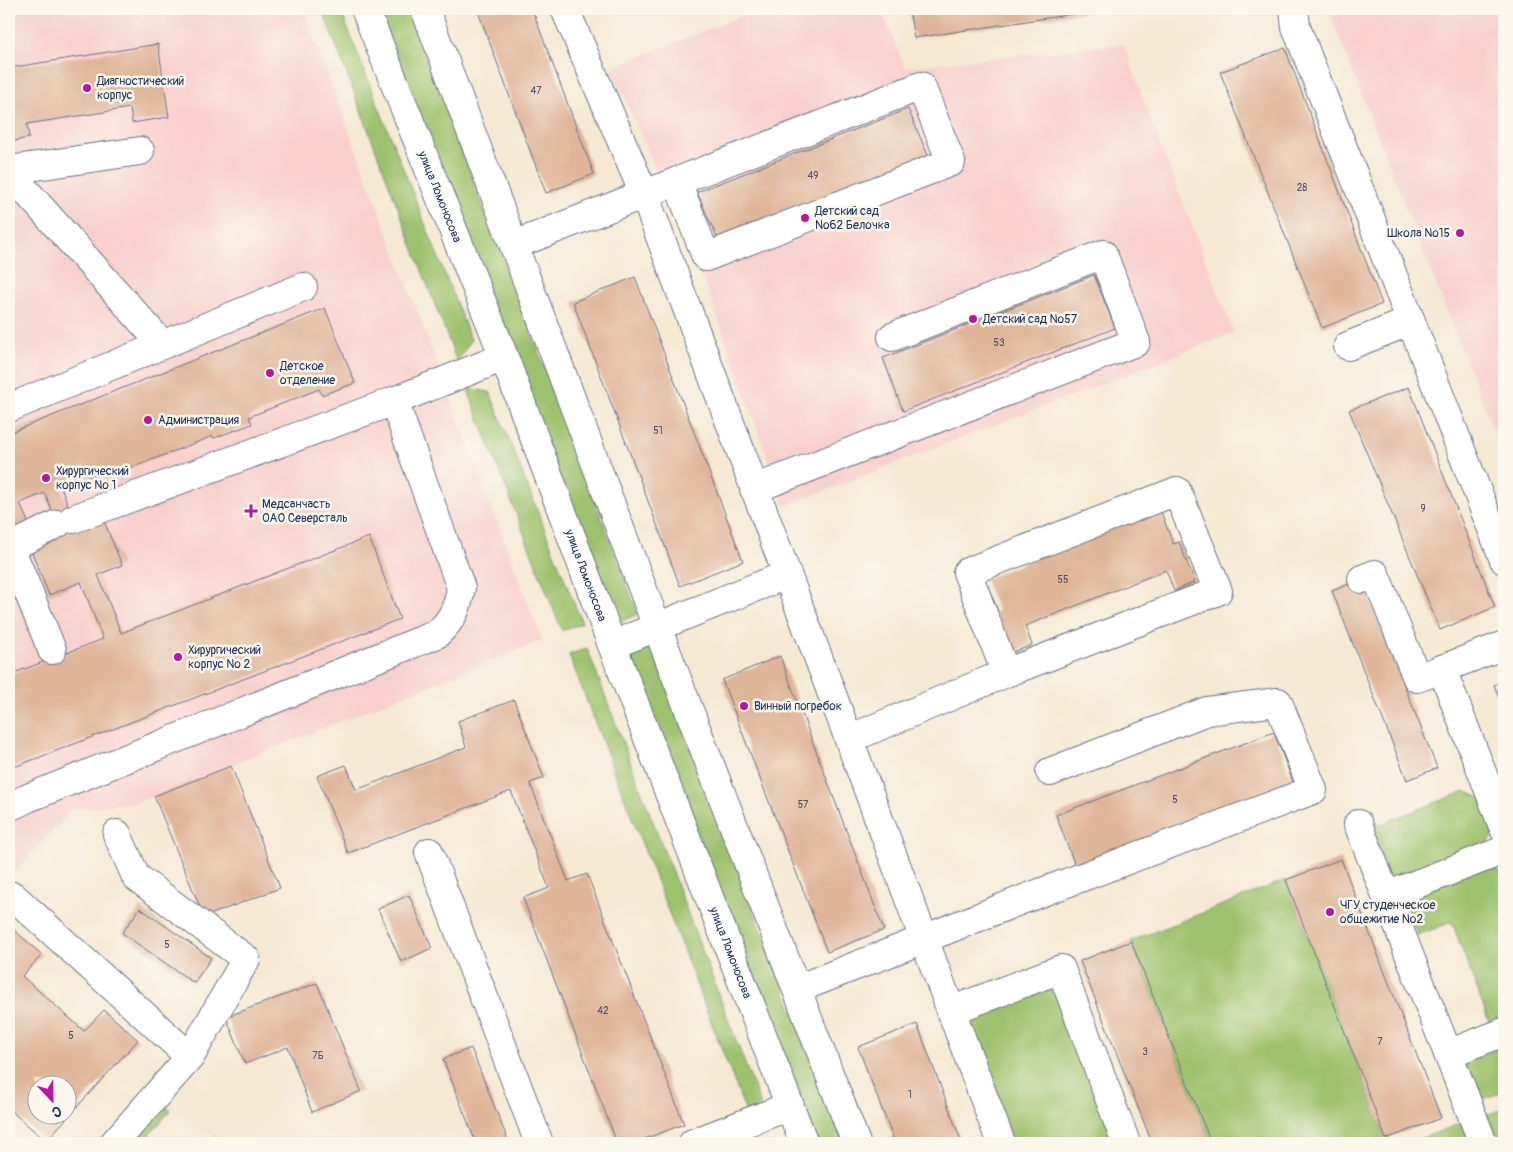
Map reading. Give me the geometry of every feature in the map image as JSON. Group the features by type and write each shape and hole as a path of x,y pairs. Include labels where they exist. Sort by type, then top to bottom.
{"street":[{"name":"улица Ломоносова","path":"365,9 504,357 612,645 804,1143"},
{"path":"426,9 657,627 856,1143"},
{"path":"565,9 644,194 1001,1143"},
{"path":"1294,9 1296,27 1504,560"},
{"path":"514,245 921,86 951,162 706,257 678,181"},
{"path":"9,171 140,151"},
{"path":"9,171 162,344"},
{"path":"754,490 1136,342 1102,254 892,337"},
{"path":"9,408 303,287"},
{"path":"1348,346 1411,321"},
{"path":"52,650 10,548 65,522 394,401 504,357"},
{"path":"9,808 28,798 438,634 448,624 458,607 461,588 394,401"},
{"path":"849,739 1006,673 1218,591 1177,491 967,572 1006,673"},
{"path":"1362,579 1375,574 1417,678 1504,645"},
{"path":"612,645 786,575"},
{"path":"1442,669 1504,829"},
{"path":"797,989 1034,895 1313,790 1278,702 1207,711 1050,772"},
{"path":"1358,824 1482,1143"},
{"path":"114,1143 190,1057 246,959 136,876 117,834"},
{"path":"1386,896 1504,850"},
{"path":"429,852 539,1143"},
{"path":"9,901 13,896 190,1057"},
{"path":"950,1011 1061,969 1126,1143"},
{"path":"1448,1054 1504,1032"},
{"path":"693,1143 790,1106"}],"shaded area":[{"name":"Медсанчасть ОАО Северсталь","path":"9,9 303,9 542,640 154,796 133,803 73,809 9,878"},
{"path":"758,9 881,9 905,67 1124,44 1155,131 1234,333 785,506 713,304 612,68"},
{"name":"Школа №15","path":"1328,9 1504,9 1504,457"}],"green space":[{"path":"322,9 340,9 471,340 457,362"},
{"path":"378,9 408,9 638,614 617,623"},
{"path":"467,388 490,392 582,623 562,631"},
{"path":"651,645 844,1143 818,1143 628,654"},
{"path":"587,648 761,1106 746,1112 569,655"},
{"path":"1465,791 1481,798 1493,834 1486,848 1391,884 1371,828"},
{"path":"1482,865 1503,873 1504,877 1504,1016 1489,1022 1452,922 1418,935 1407,910 1417,894"},
{"path":"1286,880 1386,1139 1375,1143 1211,1143 1131,941"},
{"path":"1049,990 1062,995 1119,1143 1014,1143 970,1033 977,1017"},
{"path":"1504,1047 1504,1091 1478,1101 1463,1062"},
{"path":"165,1105 171,1110 142,1143 131,1143"},
{"path":"1504,1108 1504,1143 1497,1143 1485,1116"},
{"path":"1464,1122 1472,1143 1409,1143"}],"building":[{"path":"477,9 532,9 594,174 546,193"},
{"path":"909,9 1100,9 1100,10 914,38"},
{"name":"Диагностический корпус","path":"158,44 169,117 132,123 130,108 27,124 29,138 9,142 9,68"},
{"path":"1285,48 1382,304 1322,328 1220,72"},
{"path":"908,109 930,160 718,240 697,192"},
{"path":"1094,275 1115,328 903,411 883,358"},
{"path":"635,277 743,561 680,586 573,302"},
{"path":"325,308 355,383 322,395 319,389 249,417 252,424 214,438 213,436 110,476 108,469 61,487 76,526 102,516 122,565 98,575 121,633 369,537 400,619 9,769 9,675 103,639 81,582 49,595 29,545 60,532 45,493 20,503 32,532 9,541 9,433"},
{"path":"1409,387 1495,607 1440,630 1349,410"},
{"path":"1160,509 1173,544 1179,542 1195,582 1174,591 1166,570 1025,626 1032,645 1011,653 995,613 998,611 985,579"},
{"path":"1362,579 1437,768 1407,780 1332,591"},
{"path":"780,656 884,930 827,952 722,680"},
{"path":"1504,680 1504,711 1494,685"},
{"path":"514,700 544,778 530,783 568,881 587,874 684,1124 634,1143 617,1143 523,898 549,888 511,791 348,853 317,776 346,765 356,790 466,747 458,721"},
{"path":"1274,732 1294,785 1076,868 1056,815"},
{"path":"231,766 280,888 204,917 154,796"},
{"path":"1341,859 1441,1118 1386,1139 1286,880"},
{"path":"409,895 432,948 401,962 378,909"},
{"path":"140,908 211,958 194,983 122,933"},
{"path":"11,927 42,955 22,976 84,1031 104,1010 138,1040 78,1106 78,1074 28,1074 28,1124 61,1124 46,1141 11,1111 9,1113 9,930"},
{"path":"1131,941 1211,1143 1152,1143 1080,961"},
{"path":"317,983 361,1091 312,1112 288,1047 245,1064 226,1017"},
{"path":"917,1024 962,1143 895,1143 858,1047"},
{"path":"471,1048 509,1143 476,1143 443,1059"},
{"path":"214,1136 222,1143 207,1143"}],"place":[{"name":"Диагностический корпус","path":"87,88"},
{"name":"Детский сад №62 Белочка","path":"805,218"},
{"name":"Школа №15","path":"1460,233"},
{"name":"Детский сад №57","path":"973,319"},
{"name":"Детское отделение","path":"270,373"},
{"name":"Администрация","path":"148,420"},
{"name":"Хирургический корпус № 1","path":"46,478"},
{"name":"Медсанчасть ОАО Северсталь","path":"251,511"},
{"name":"Хирургический корпус № 2","path":"178,657"},
{"name":"Винный погребок","path":"744,706"},
{"name":"ЧГУ студенческое общежитие №2","path":"1330,912"}]}
